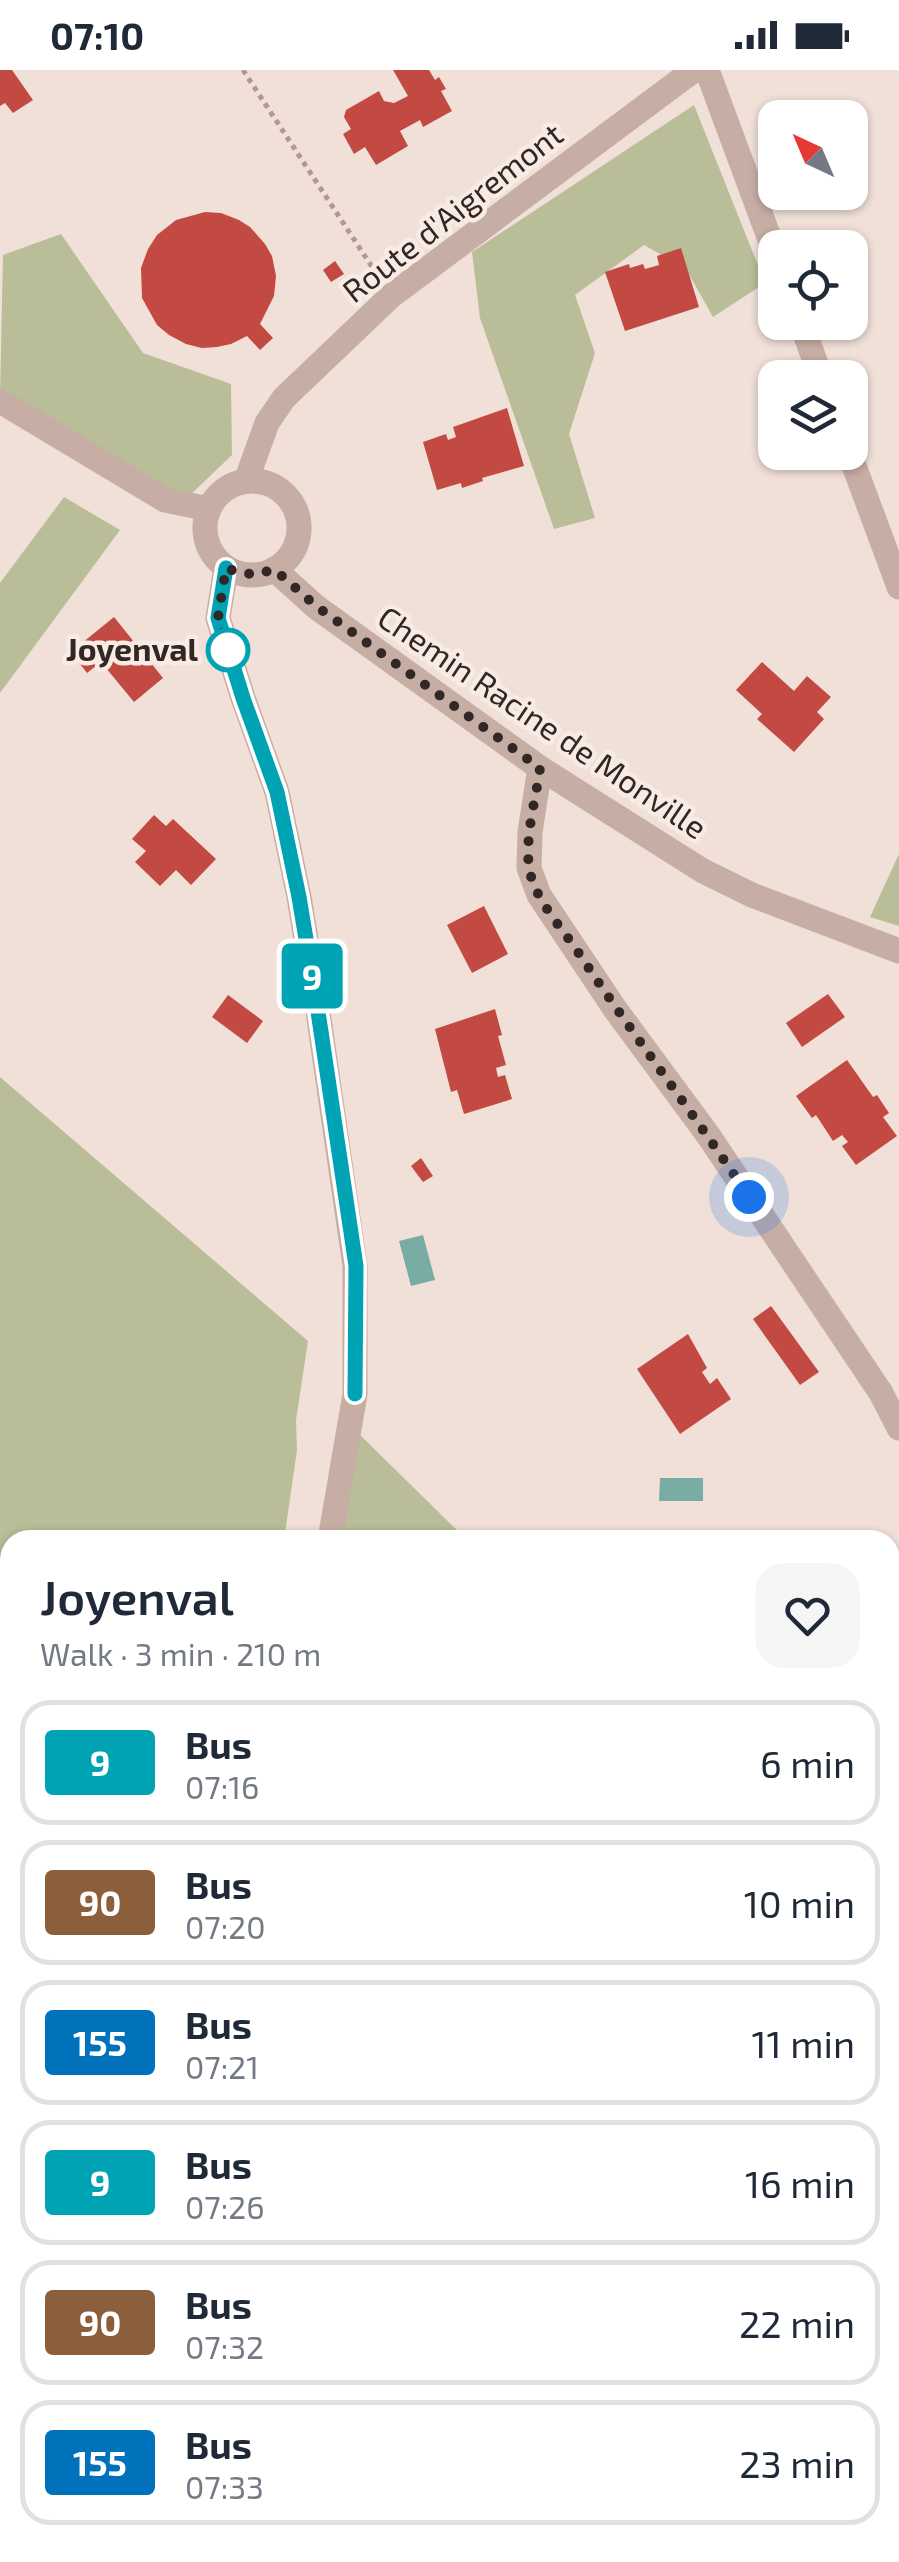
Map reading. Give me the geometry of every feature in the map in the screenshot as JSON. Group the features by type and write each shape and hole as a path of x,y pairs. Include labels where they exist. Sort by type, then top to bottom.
{"street":[{"name":"Route d'Aigremont","path":"246,481 266,424 284,398 391,296 694,70"},
{"path":"707,70 767,230"},
{"path":"0,402 164,500 209,508"},
{"path":"856,470 899,587"},
{"path":"246,481 274,486 286,495 298,520 294,549 286,560 258,575 226,568 211,552 204,530 209,508 218,495 246,481"},
{"path":"226,568 218,618 277,792 299,897 356,1266 355,1394 332,1530"},
{"name":"Chemin Racine de Monville","path":"274,569 316,606 540,768 703,871 752,895 899,952"},
{"path":"540,768 529,868 540,896 718,1151 881,1393 899,1428"}],"path":[{"path":"242,70 391,296"}],"green space":[{"path":"694,105 758,265 758,288 713,317 686,269 644,245 575,295 595,353 569,434 595,518 554,529 480,318 472,252"},
{"path":"61,234 143,353 231,384 232,455 185,500 0,397 3,255"},
{"path":"64,497 120,530 0,693 0,583"},
{"path":"899,854 899,926 870,917"},
{"path":"0,1077 308,1341 285,1530 0,1530"},
{"path":"357,1432 457,1530 333,1530"}],"water":[{"path":"423,1235 435,1280 411,1286 399,1241"},
{"path":"660,1478 703,1478 703,1501 659,1501"}],"building":[{"path":"0,70 12,70 33,100 13,113 5,103 0,106"},
{"path":"393,70 429,70 446,89 441,91 452,111 423,127 420,120 400,131 408,146 376,165 365,147 354,154 343,134 351,129 344,117 346,110 379,91 384,101 394,103 408,96"},
{"path":"205,212 221,213 250,227 272,256 274,296 260,324 273,338 260,350 247,336 217,347 186,344 157,325 142,298 141,268 157,235 176,220"},
{"path":"681,248 699,307 625,331 605,272 629,264 630,268 643,264 645,269 659,265 657,256"},
{"path":"335,261 344,274 331,282 323,270"},
{"path":"507,408 524,466 462,488 461,483 437,490 423,442 446,434 448,440 456,437 453,427"},
{"path":"114,617 163,678 134,702 101,662 87,673 71,652"},
{"path":"762,662 794,691 807,676 831,697 817,712 824,719 794,752 757,719 762,714 736,690"},
{"path":"154,815 166,826 173,819 216,859 191,885 176,870 160,886 135,862 146,851 132,839"},
{"path":"484,906 508,954 472,973 447,925"},
{"path":"828,994 845,1017 802,1047 786,1023"},
{"path":"228,995 263,1021 247,1043 212,1017"},
{"path":"495,1009 506,1065 496,1068 498,1077 505,1075 512,1099 464,1114 457,1090 451,1092 435,1029"},
{"path":"847,1060 889,1113 883,1117 897,1136 856,1165 842,1146 848,1142 842,1135 833,1141 816,1115 812,1118 796,1096"},
{"path":"421,1158 433,1176 423,1182 411,1166"},
{"path":"771,1306 819,1372 800,1385 753,1319"},
{"path":"688,1334 707,1368 702,1372 710,1384 717,1378 731,1399 680,1434 637,1369"}],"bus line":[{"name":"9","path":"226,568 218,618 277,792 317,1005 356,1266 355,1394"}],"place":[{"name":"Joyenval","path":"228,650"}],"route":[{"path":"228,650 218,618 226,568 258,575 274,569 316,606 540,768 529,868 540,896 749,1197"}]}
